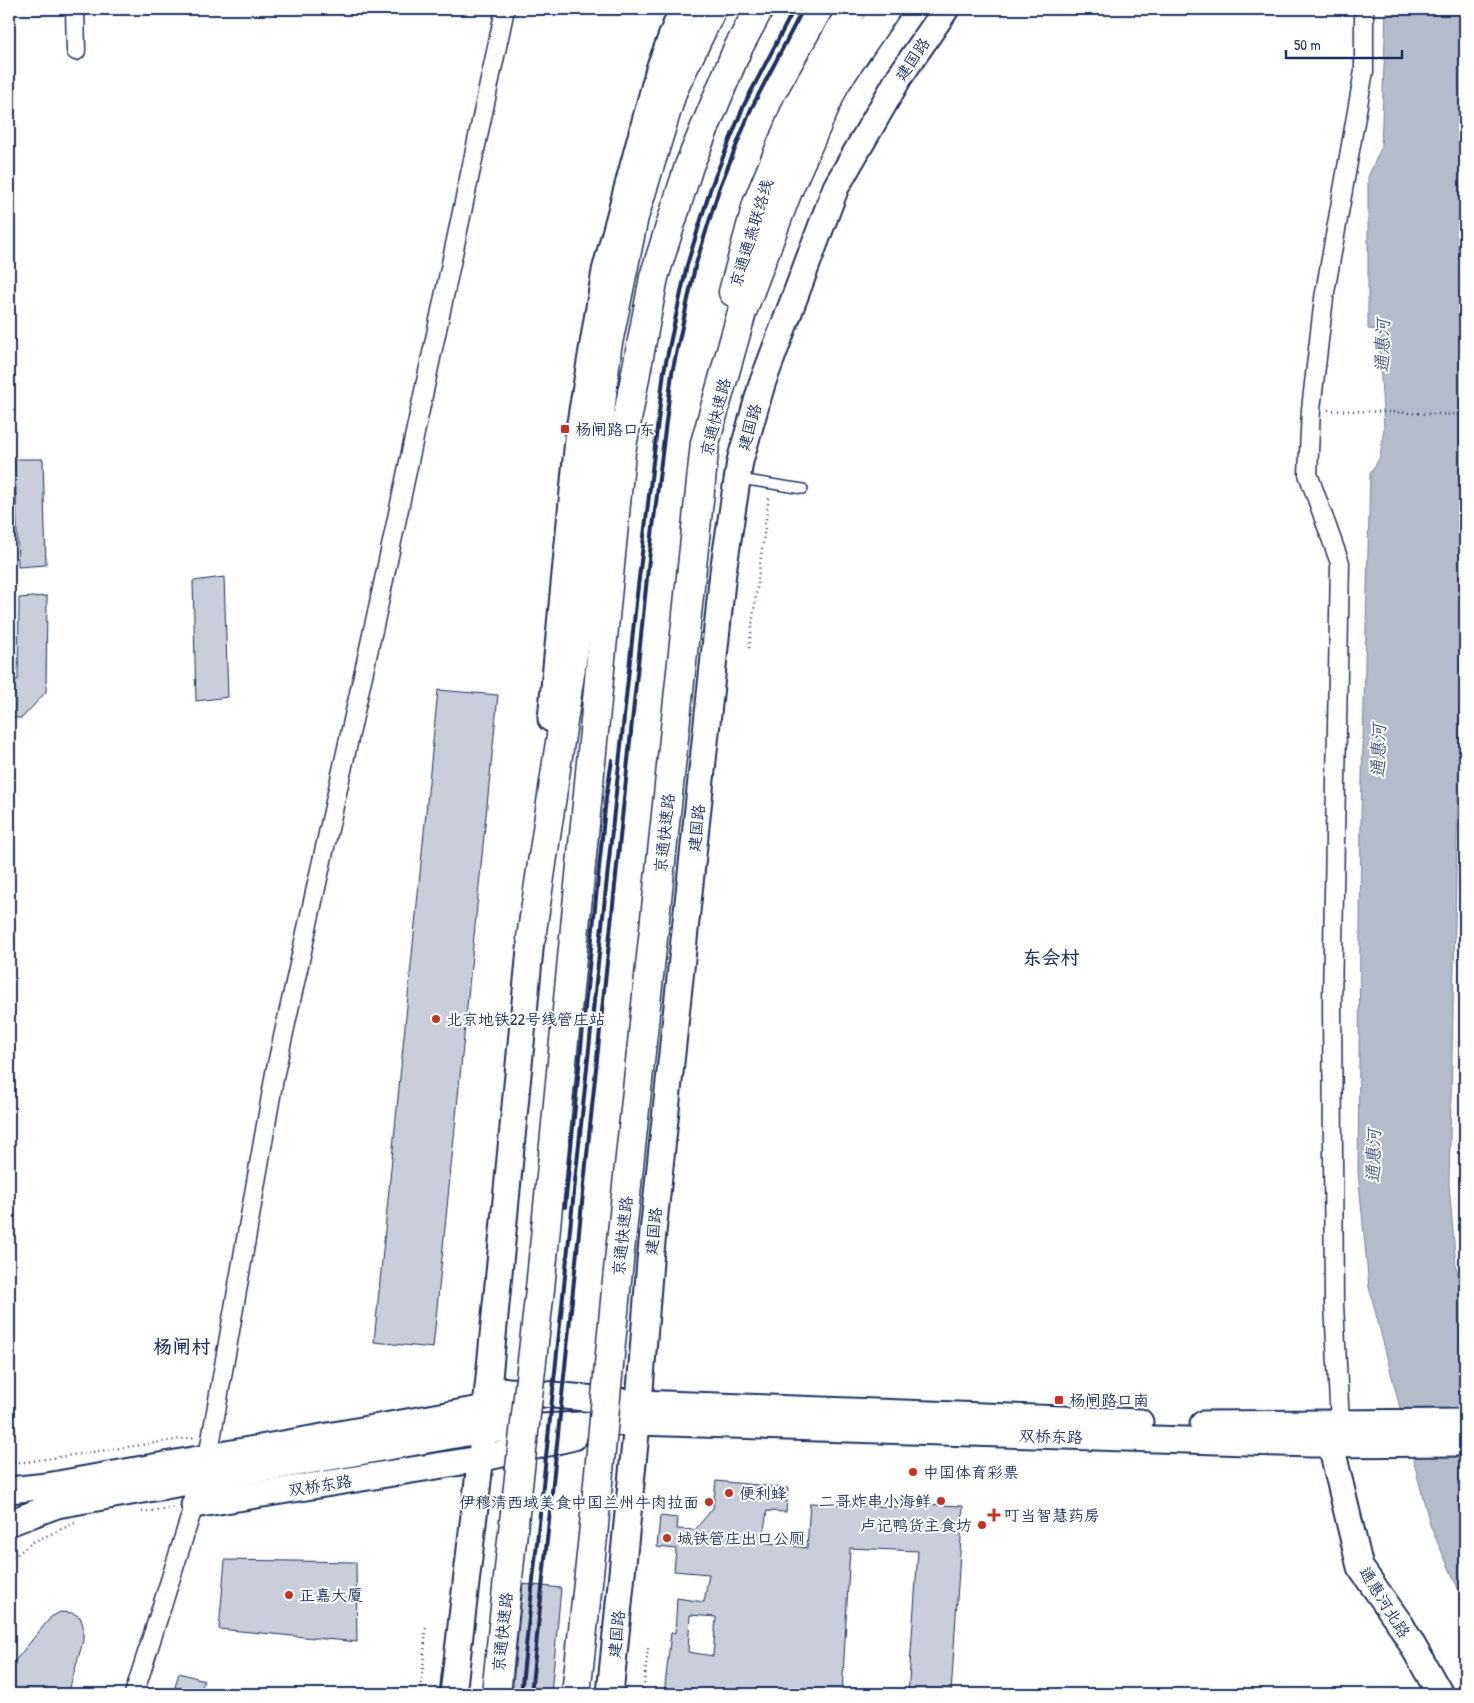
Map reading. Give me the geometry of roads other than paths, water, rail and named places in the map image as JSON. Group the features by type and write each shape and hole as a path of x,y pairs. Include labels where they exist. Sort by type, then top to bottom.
{"highway":[{"path":"531,938 577,628 607,348 634,217 670,99 712,9"},
{"path":"621,452 637,287 664,171 712,9"},
{"name":"京通快速路","path":"496,1694 540,1289 621,452 654,277 690,166 737,50 759,9"},
{"name":"京通通燕联络线","path":"705,444 725,318 757,204 797,107 852,9"},
{"name":"京通快速路","path":"576,1694 616,1290 705,444 742,312 788,188 835,84 886,9"}],"main road":[{"path":"453,1694 486,1409 578,438 605,271 658,69 682,9"},
{"name":"建国路","path":"610,1694 638,1412 650,1262 723,572 740,461 762,384 836,187 900,76 946,9"},
{"name":"双桥东路","path":"9,1523 57,1505 191,1480 486,1409"},
{"name":"双桥东路","path":"9,1490 211,1446 486,1409 1366,1435 1465,1443"},
{"name":"双桥东路","path":"194,1505 480,1459 638,1412"},
{"name":"双桥东路","path":"1366,1435 1465,1422"},
{"name":"通惠河北路","path":"1336,1434 1360,1567 1401,1625 1440,1694"}],"street":[{"path":"75,9 76,50"},
{"path":"211,1446 275,1073 379,603 505,9"},
{"path":"1336,1434 1332,1002 1340,562 1308,474 1312,409 1324,298 1364,71 1364,9"},
{"path":"134,1694 194,1505 191,1480"}],"lane":[{"path":"737,478 803,489"}],"water":[{"name":"通惠河","path":"1386,9 1465,9 1465,376 1461,404 1460,433 1461,462 1465,490 1449,1184 1456,1267 1465,1299 1465,1604 1430,1525 1369,1287 1358,1172 1361,817 1370,474 1380,457 1384,428 1378,330 1368,329 1368,177 1381,148"}],"railway":[{"path":"521,1694 636,603 664,371 687,265 711,187 744,105 794,9"},
{"path":"531,1694 648,568 672,373 695,267 719,189 751,109 803,9"},
{"path":"565,1207 606,798 612,760"}],"place":[{"name":"杨闸路口东","path":"565,429"},
{"name":"北京地铁22号线管庄站","path":"436,1019"},
{"name":"杨闸路口南","path":"1059,1400"},
{"name":"中国体育彩票","path":"913,1472"},
{"name":"便利蜂","path":"729,1493"},
{"name":"二哥炸串小海鲜","path":"941,1501"},
{"name":"伊穆清西域美食中国兰州牛肉拉面","path":"709,1502"},
{"name":"叮当智慧药房","path":"994,1515"},
{"name":"卢记鸭货主食坊","path":"982,1525"},
{"name":"城铁管庄出口公厕","path":"667,1538"},
{"name":"正嘉大厦","path":"289,1595"}],"district":[{"name":"东会村","path":"1051,957"},
{"name":"杨闸村","path":"182,1346"}]}
